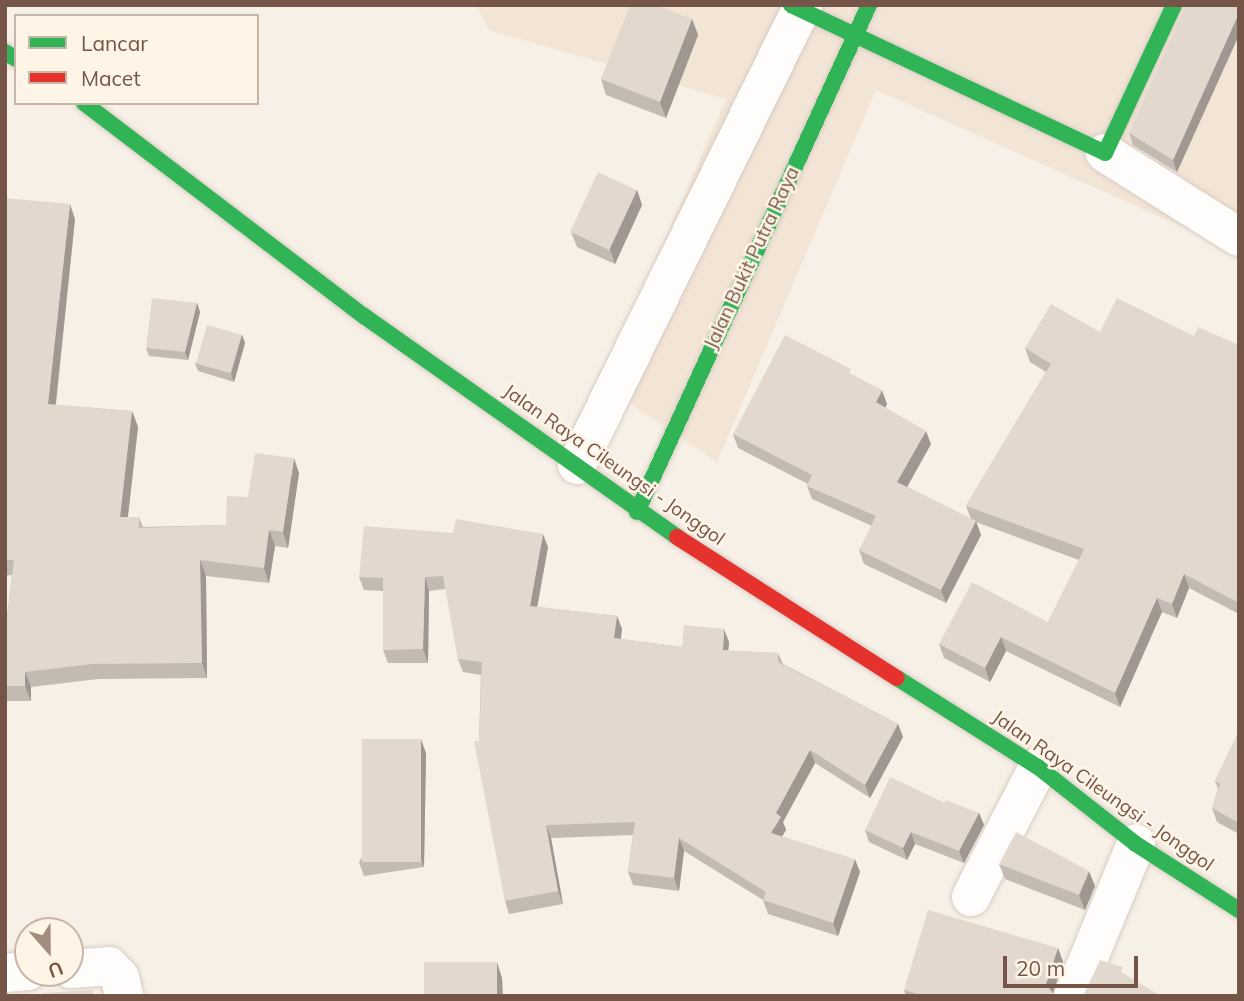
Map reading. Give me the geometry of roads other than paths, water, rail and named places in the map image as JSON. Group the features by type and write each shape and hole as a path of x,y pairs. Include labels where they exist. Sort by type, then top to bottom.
{"main road":[{"name":"Jalan Bukit Putra Raya","path":"637,512 869,5"},
{"path":"798,7 1105,153 1174,5"},
{"name":"Jalan Raya Cileungsi - Jonggol","path":"86,105 364,316 577,465 637,512 1038,767 1136,844 1239,910"}],"street":[{"path":"577,465 798,7"},
{"path":"1105,153 1239,237"},
{"path":"971,897 1038,767"},
{"path":"1073,996 1136,844"},
{"path":"84,968 109,966 120,978 124,996"}]}
